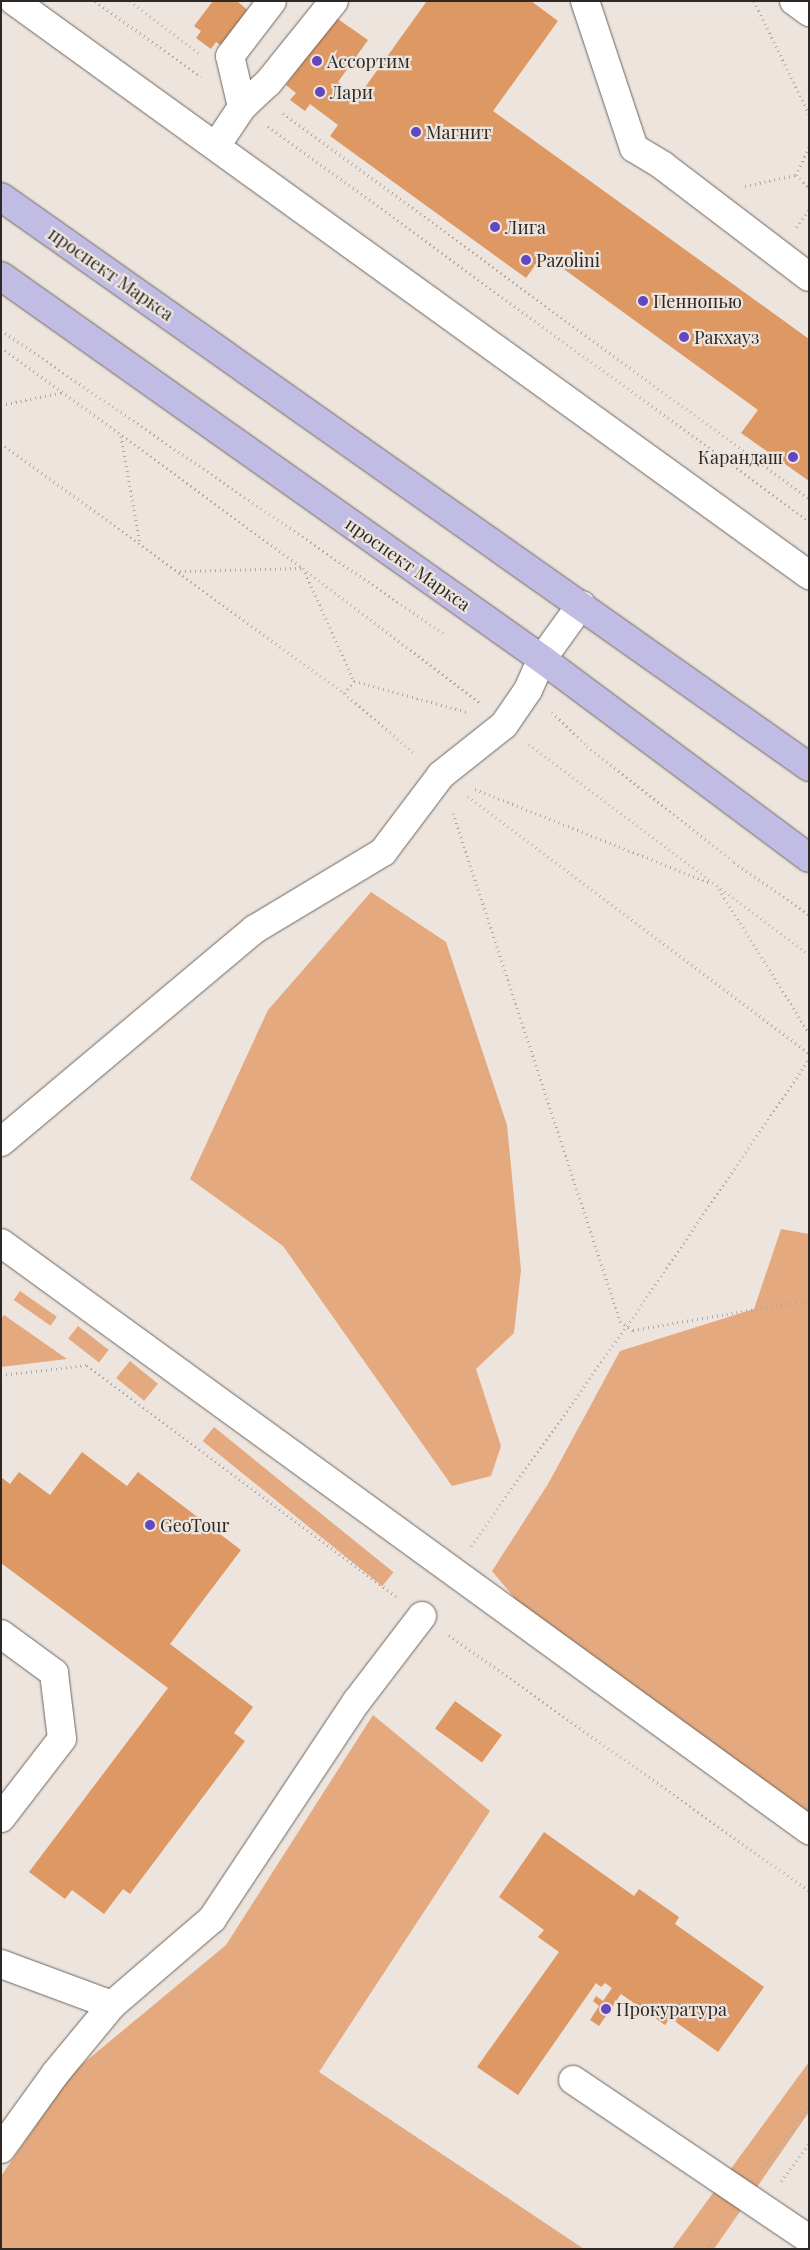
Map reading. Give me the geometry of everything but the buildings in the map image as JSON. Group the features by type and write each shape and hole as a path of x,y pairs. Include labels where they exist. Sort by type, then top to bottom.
{"main road":[{"name":"проспект Маркса","path":"1,197 809,767"},
{"name":"проспект Маркса","path":"1,276 542,659 809,858"}],"lane":[{"path":"14,1 809,575"},
{"path":"245,94 230,56 272,1"},
{"path":"216,146 245,94 334,1"},
{"path":"585,1 634,148 662,166 700,197 809,277"},
{"path":"794,1 809,12"},
{"path":"1,1142 256,929 383,852 441,775 528,690 542,659 581,605"},
{"path":"1,1243 452,1573 809,1830"},
{"path":"1,2149 55,2074 112,2005 212,1919 357,1701 422,1616"},
{"path":"1,1634 54,1674 62,1739 1,1818"},
{"path":"1,1964 112,2005"},
{"path":"573,2080 809,2239"}],"path":[{"path":"95,1 245,94 809,499"},
{"path":"130,1 245,94 809,521"},
{"path":"754,1 809,114"},
{"path":"796,175 809,147"},
{"path":"700,197 796,175"},
{"path":"796,175 809,188"},
{"path":"1,330 454,640"},
{"path":"1,347 303,568 498,719 809,954"},
{"path":"1,405 64,392"},
{"path":"121,436 140,545"},
{"path":"1,443 344,693 441,775 809,1053"},
{"path":"179,571 303,568"},
{"path":"303,568 354,681 458,712 498,719"},
{"path":"344,693 354,681"},
{"path":"528,690 588,746 734,862 809,915"},
{"path":"441,775 718,886 809,1033"},
{"path":"441,775 620,1321 633,1330 809,1300"},
{"path":"452,1573 627,1326 809,1059"},
{"path":"1,1375 87,1365 422,1616 809,1891"},
{"path":"774,2178 781,2182 809,2142"},
{"path":"761,2169 768,2173"}],"shaded area":[{"path":"371,892 446,942 507,1125 521,1270 514,1333 476,1369 501,1446 491,1476 452,1486 283,1246 190,1179 268,1010"},
{"path":"781,1229 809,1234 809,1813 532,1619 492,1571 548,1484 620,1351 754,1309"},
{"path":"20,1291 57,1317 51,1326 14,1300"},
{"path":"4,1315 67,1359 1,1367 1,1319"},
{"path":"78,1326 109,1350 99,1363 68,1339"},
{"path":"130,1361 158,1384 144,1401 116,1378"},
{"path":"214,1427 394,1572 382,1586 203,1441"},
{"path":"373,1715 490,1811 319,2072 584,2249 1,2249 1,2176 74,2071 226,1945"},
{"path":"809,2062 809,2112 714,2249 672,2249"}],"place":[{"name":"Ассортим","path":"317,61"},
{"name":"Лари","path":"320,92"},
{"name":"Магнит","path":"416,132"},
{"name":"Лига","path":"495,227"},
{"name":"Pazolini","path":"526,260"},
{"name":"Пеннопью","path":"643,301"},
{"name":"Ракхауз","path":"684,337"},
{"name":"Карандаш","path":"793,457"},
{"name":"GeoTour","path":"150,1525"},
{"name":"Прокуратура","path":"606,2009"}]}
